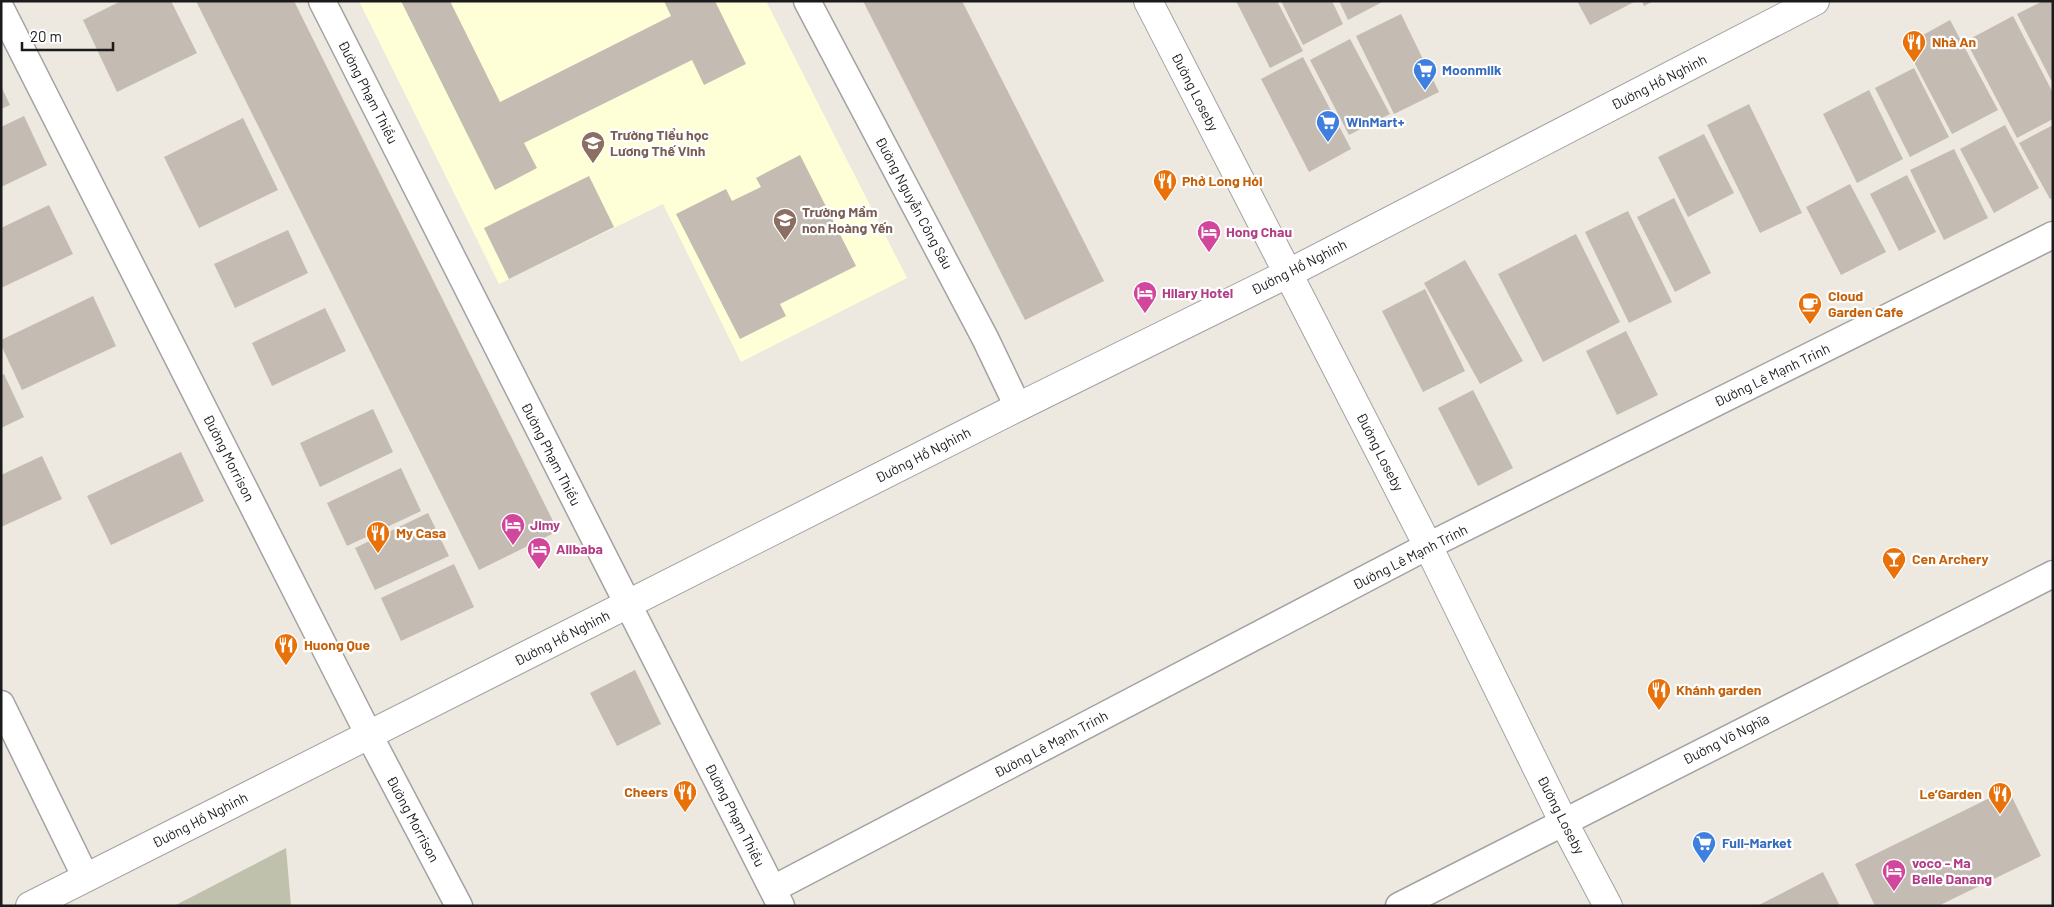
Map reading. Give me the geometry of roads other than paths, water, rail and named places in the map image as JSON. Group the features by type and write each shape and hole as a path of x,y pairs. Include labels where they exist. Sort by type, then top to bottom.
{"street":[{"name":"Đường Phạm Thiều","path":"322,1 627,605 777,897"},
{"name":"Đường Nguyễn Công Sáu","path":"807,1 985,338 1018,406"},
{"name":"Đường Loseby","path":"1148,1 1428,546 1563,821 1608,906"},
{"name":"Đường Hồ Nghinh","path":"30,906 1018,406 1289,273 1816,1"},
{"name":"Đường Morrison","path":"1,9 369,735 459,906"},
{"name":"Đường Lê Mạnh Trinh","path":"777,897 1428,546 2053,235"},
{"name":"Đường Võ Nghĩa","path":"1399,906 1563,821 2053,574"},
{"path":"1,704 86,878"}],"place":[{"name":"Nhà An","path":"1914,63"},
{"name":"Moonmilk","path":"1425,91"},
{"name":"WinMart+","path":"1328,143"},
{"name":"Trường Tiểu học Lương Thế Vinh","path":"593,164"},
{"name":"Phở Long Hói","path":"1165,202"},
{"name":"Trường Mầm non Hoàng Yến","path":"785,241"},
{"name":"Hong Chau","path":"1209,253"},
{"name":"Hilary Hotel","path":"1145,314"},
{"name":"Cloud Garden Cafe","path":"1810,325"},
{"name":"Jimy","path":"513,546"},
{"name":"My Casa","path":"378,554"},
{"name":"Alibaba","path":"539,570"},
{"name":"Cen Archery","path":"1894,580"},
{"name":"Huong Que","path":"286,666"},
{"name":"Khánh garden","path":"1659,711"},
{"name":"Cheers","path":"685,813"},
{"name":"Le’Garden","path":"2000,815"},
{"name":"Full-Market","path":"1704,864"},
{"name":"voco - Ma Belle Danang","path":"1894,892"}]}
